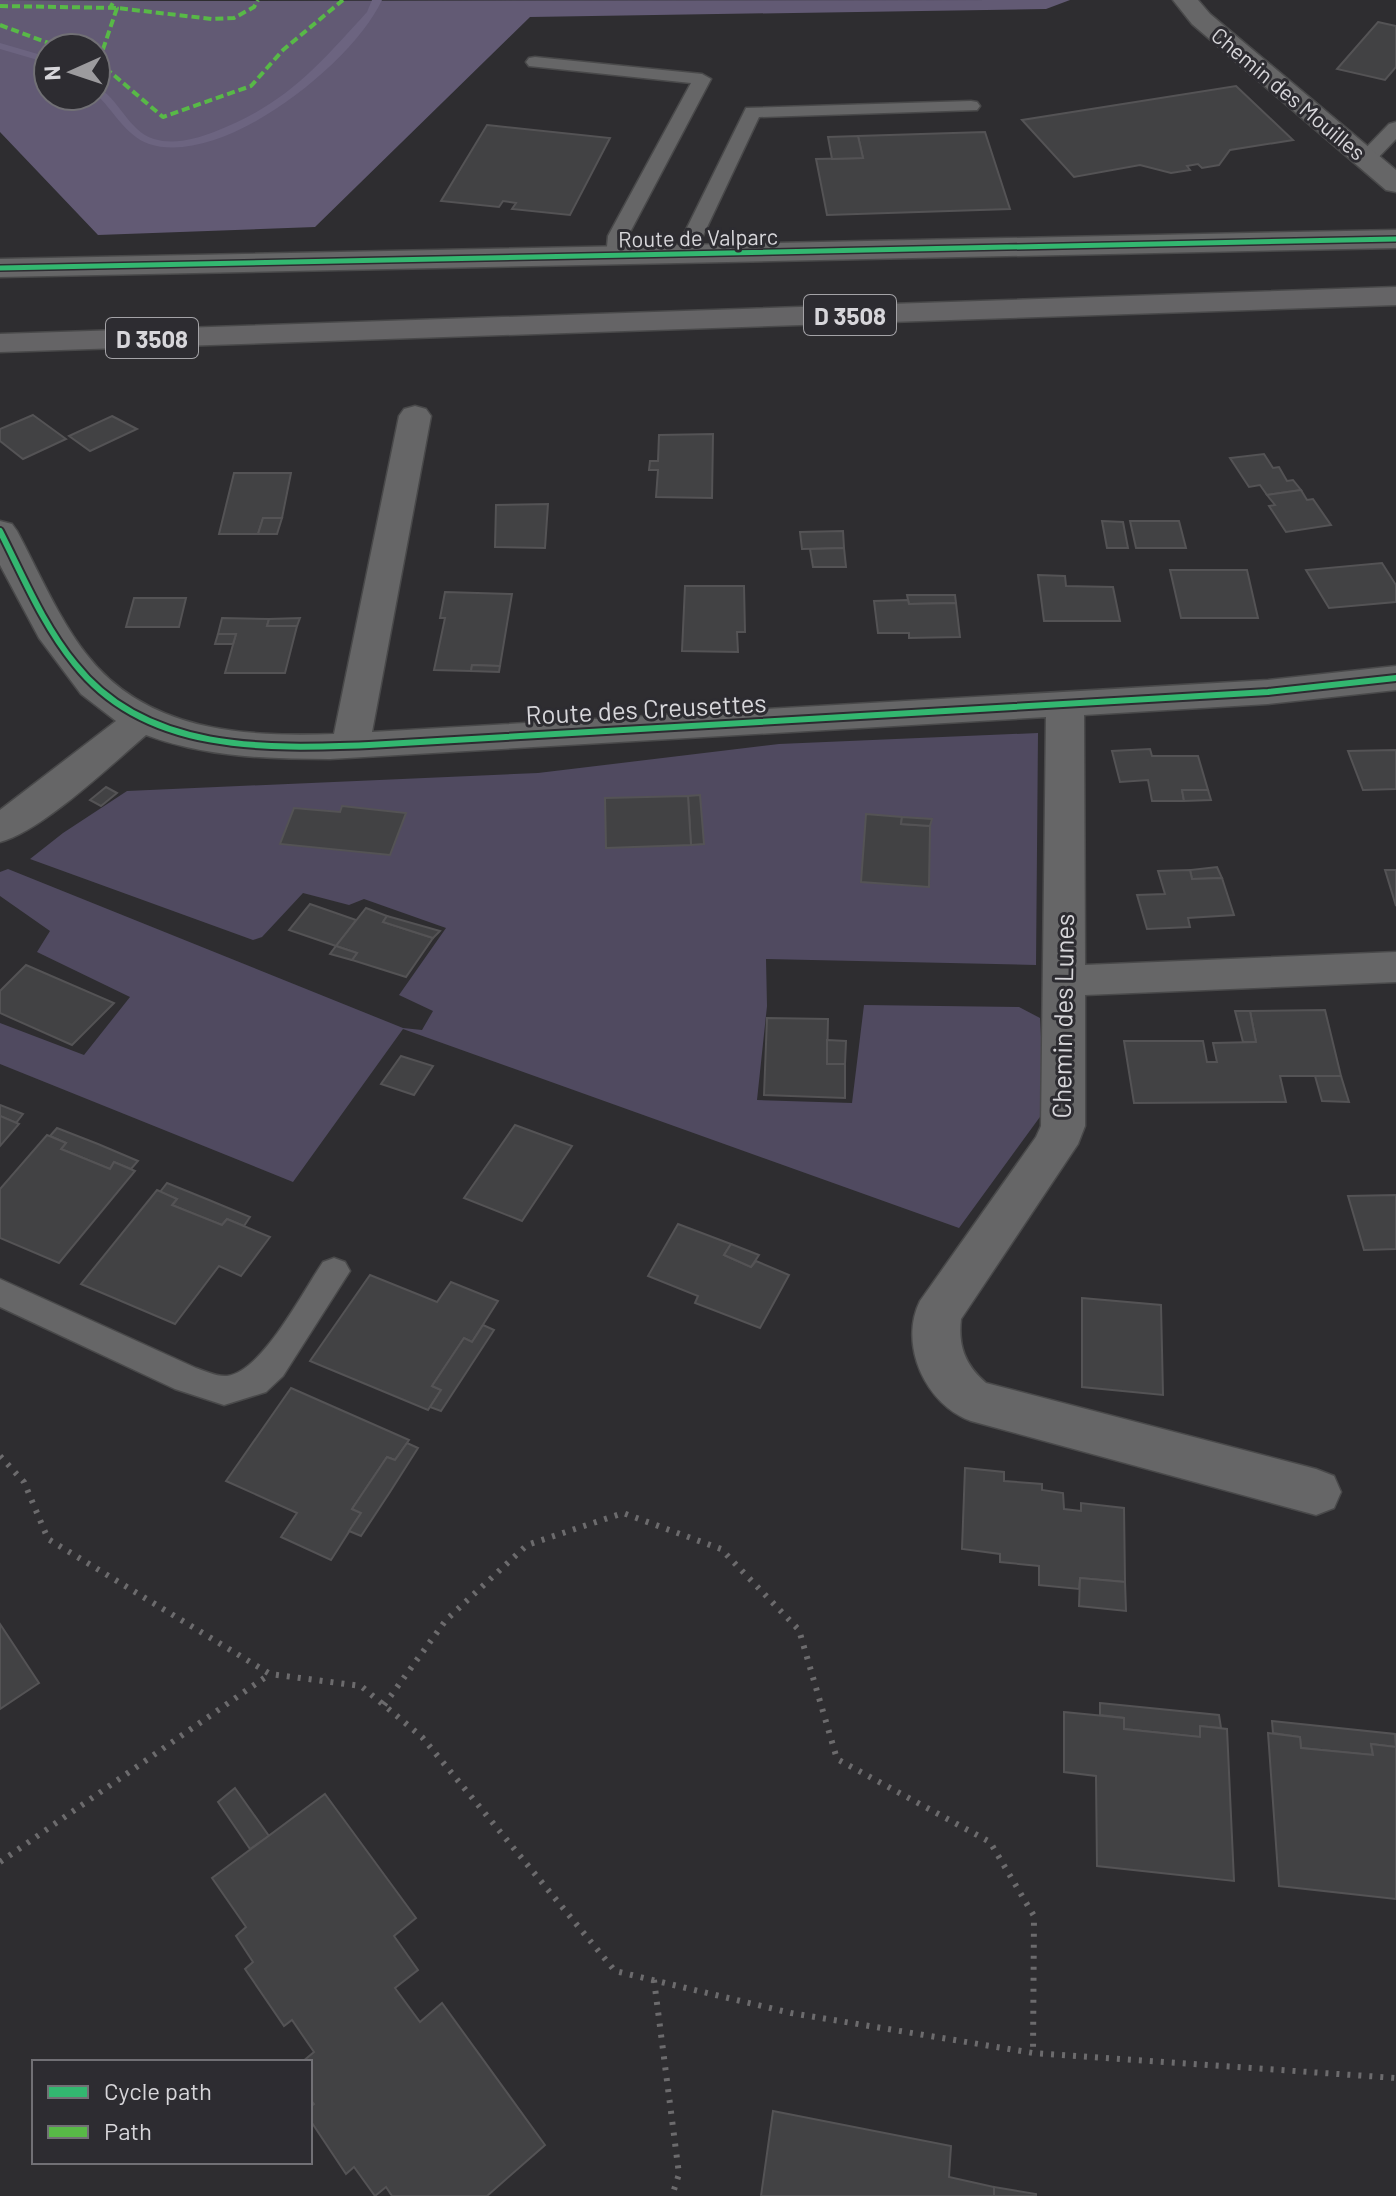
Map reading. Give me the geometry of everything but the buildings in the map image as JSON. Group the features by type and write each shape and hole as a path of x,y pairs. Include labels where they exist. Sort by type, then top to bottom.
{"highway":[{"name":"D 3508","path":"0,343 1396,296"}],"street":[{"name":"Chemin des Mouilles","path":"1185,0 1201,19 1396,184"},
{"name":"Route de Valparc","path":"0,268 1396,239"},
{"path":"351,745 415,416"},
{"name":"Route des Creusettes","path":"0,531 51,626 80,671 100,693 141,720 206,739 268,744 351,745 1268,692 1396,678"},
{"name":"Chemin des Lunes","path":"1065,704 1063,1126 1056,1144 937,1315 934,1335 946,1374 957,1389 971,1400 1316,1492"},
{"path":"0,829 54,791 141,720"},
{"path":"1063,981 1396,967"}],"lane":[{"path":"535,62 702,79 618,236 616,257"},
{"path":"691,255 690,242 752,112 971,106"},
{"path":"1367,158 1396,128"},
{"path":"0,1292 187,1379 224,1391 254,1382 271,1366 334,1271"}],"path":[{"path":"0,1456 24,1482 48,1539 270,1674 361,1686 384,1705 422,1737 615,1971 791,2013 1033,2053 1396,2078"},
{"path":"384,1705 446,1620 527,1545 623,1513 721,1549 799,1630 837,1759 990,1842 1034,1916 1033,2053"},
{"path":"0,1862 270,1674"},
{"path":"654,1980 679,2174 672,2196"}],"shaded area":[{"path":"0,0 1070,0 1046,9 530,17 315,227 98,235 0,132"},
{"path":"1038,733 1036,965 766,959 767,1006 757,1100 852,1103 864,1005 1019,1007 1040,1018 1045,1110 959,1228 403,1029 293,1182 0,1064 0,1023 84,1055 130,997 37,952 50,931 0,896 0,872 8,869 403,1028 422,1030 433,1011 399,995 446,928 364,899 349,905 303,893 262,937 253,940 30,859 127,791 538,773 779,744"}],"waterway":[{"path":"112,106 129,126 153,142 170,144 211,137 254,119 304,85 371,13 377,0"},
{"path":"0,46 32,55"}],"marked path":[{"path":"0,6 117,8 212,19 234,18 254,7 258,0"},
{"path":"112,74 163,117 251,86 283,50 343,0"},
{"path":"109,32 117,8 110,4"},
{"path":"0,25 32,37"}],"cycle path":[{"path":"0,268 1396,239"},
{"path":"0,531 57,638 94,686 116,705 142,720 175,732 249,745 369,745 1268,692 1396,678"}]}
